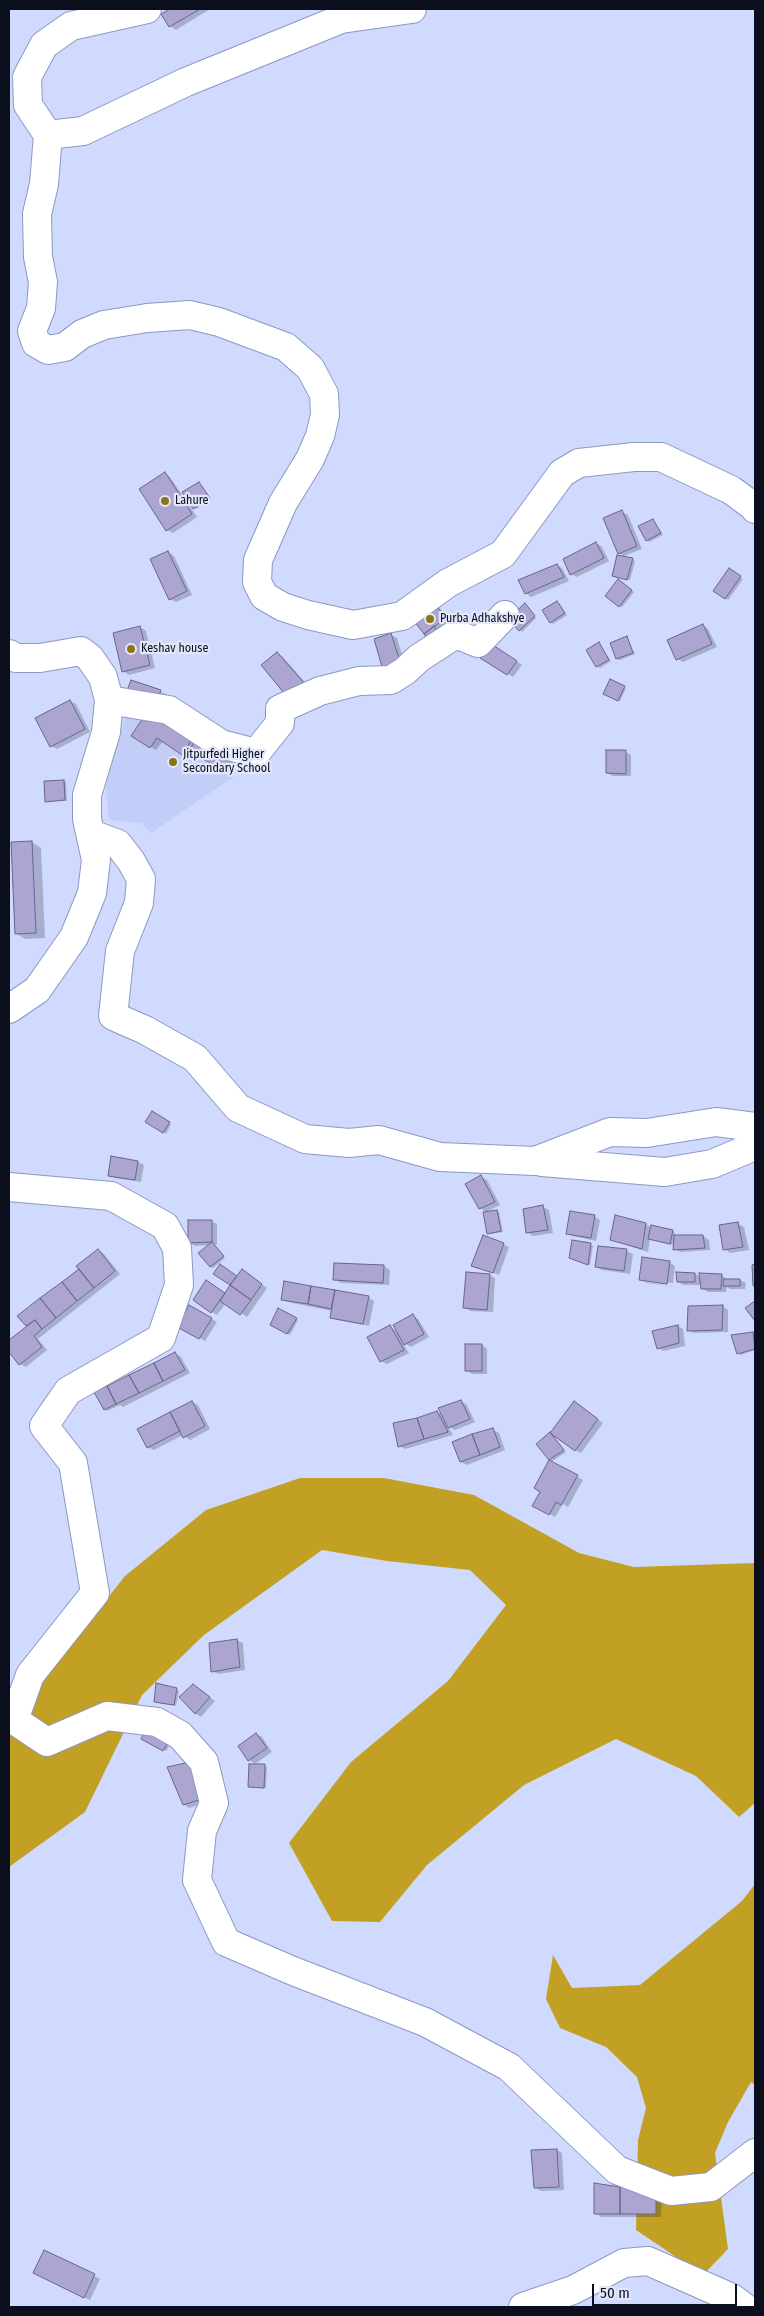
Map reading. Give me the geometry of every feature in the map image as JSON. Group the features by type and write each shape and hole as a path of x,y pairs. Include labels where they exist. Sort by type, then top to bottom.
{"street":[{"path":"147,9 71,26 44,45 27,77 28,105 48,135 44,184 37,214 38,257 43,282 41,308 32,331 36,343 48,350 65,347 82,334 104,325 147,318 190,315 219,322 286,347 310,368 324,394 324,415 320,436 310,459 283,503 258,560 257,582 264,596 283,607 353,625 402,616 448,583 503,554 562,473 579,463 634,457 661,457 731,490 754,506 755,510"},
{"path":"48,135 83,131 186,82 341,19 412,9"},
{"path":"109,700 169,710 221,744 256,753 280,723 280,709 320,691 360,681 391,680 405,671 419,658 456,634 478,643 505,615"},
{"path":"9,654 16,658 40,658 81,651 90,658 103,677 109,700 106,732 87,795 87,819 96,860 92,893 74,937 37,990 9,1009"},
{"path":"91,834 118,844 131,860 140,880 138,903 120,951 113,1016 145,1030 196,1058 238,1108 305,1139 349,1143 380,1140 440,1157 535,1161 665,1172 712,1164 755,1146"},
{"path":"535,1161 610,1132 647,1133 716,1122 755,1128"},
{"path":"9,1186 111,1196 165,1226 177,1248 180,1285 162,1338 68,1391 44,1426 73,1463 95,1593 30,1675 14,1720 47,1742 107,1716 157,1722 180,1735 204,1762 214,1803 202,1831 198,1880 226,1942 292,1971 425,2022 508,2067 617,2170 670,2191 711,2187 755,2153"},
{"path":"522,2307 573,2290 624,2263 648,2261 732,2298 744,2307"}],"shaded area":[{"name":"Jitpurfedi Higher Secondary School","path":"129,709 241,752 232,778 151,833 142,823 109,820 105,772"},
{"path":"300,1478 384,1478 474,1495 579,1553 634,1567 755,1563 755,1803 739,1817 696,1776 616,1739 524,1785 427,1865 380,1922 332,1921 289,1843 351,1762 448,1681 506,1605 470,1570 387,1561 322,1550 204,1635 142,1695 85,1812 9,1867 9,1708 33,1693 125,1576 206,1510"},
{"path":"755,1884 755,2085 751,2082 728,2122 715,2153 728,2249 706,2272 682,2261 636,2230 638,2140 646,2108 637,2077 606,2047 560,2028 546,1999 553,1955 572,1988 640,1985 742,1901"}],"building":[{"path":"170,9 200,9 169,27 161,14"},
{"name":"Lahure","path":"165,472 192,514 166,531 139,489"},
{"path":"199,482 210,498 193,509 182,492"},
{"path":"622,510 637,546 618,554 603,518"},
{"path":"653,519 661,533 646,541 638,526"},
{"path":"596,542 604,558 570,575 563,559"},
{"path":"168,551 187,591 169,600 150,559"},
{"path":"617,555 633,558 627,580 612,576"},
{"path":"557,564 564,577 525,594 518,580"},
{"path":"729,568 741,576 725,599 713,591"},
{"path":"618,579 632,590 619,607 605,596"},
{"path":"557,601 565,613 550,623 542,610"},
{"path":"525,603 535,616 519,631 508,619"},
{"name":"Purba Adhakshye","path":"436,605 446,618 424,634 414,621"},
{"path":"703,624 712,644 676,660 667,640"},
{"name":"Keshav house","path":"140,626 150,665 122,672 113,633"},
{"path":"434,626 442,638 432,645 424,634"},
{"path":"391,633 401,665 383,670 374,639"},
{"path":"627,636 633,653 616,659 610,643"},
{"path":"599,642 609,660 596,667 586,650"},
{"path":"490,643 517,661 507,675 480,658"},
{"path":"277,652 305,684 288,698 261,665"},
{"path":"610,679 625,686 618,701 603,694"},
{"path":"131,680 161,690 155,706 125,696"},
{"path":"70,700 85,729 50,747 35,718"},
{"path":"149,709 193,737 182,755 157,738 150,748 131,736"},
{"path":"197,738 232,758 224,771 189,751"},
{"path":"606,750 626,750 626,774 606,773"},
{"path":"64,780 65,800 45,802 44,781"},
{"path":"32,841 36,933 15,934 11,842"},
{"path":"152,1111 170,1122 163,1133 145,1122"},
{"path":"111,1156 138,1161 135,1180 108,1176"},
{"path":"481,1175 495,1202 479,1209 465,1184"},
{"path":"543,1205 548,1230 526,1233 523,1209"},
{"path":"497,1210 501,1231 487,1234 483,1212"},
{"path":"570,1211 595,1215 591,1238 566,1234"},
{"path":"615,1215 646,1223 642,1249 610,1240"},
{"path":"188,1220 212,1220 212,1242 188,1243"},
{"path":"738,1222 743,1247 723,1250 719,1225"},
{"path":"651,1225 673,1230 670,1244 648,1239"},
{"path":"483,1235 504,1243 493,1273 471,1266"},
{"path":"674,1235 703,1235 705,1248 673,1250"},
{"path":"572,1240 591,1243 588,1265 569,1258"},
{"path":"212,1242 224,1256 210,1267 198,1253"},
{"path":"598,1246 627,1249 624,1271 595,1267"},
{"path":"98,1249 115,1271 94,1288 76,1266"},
{"path":"642,1257 670,1261 667,1284 639,1280"},
{"path":"334,1263 384,1265 383,1283 333,1280"},
{"path":"220,1264 237,1276 230,1285 213,1274"},
{"path":"755,1264 755,1286 753,1286 752,1265"},
{"path":"79,1269 94,1288 77,1301 62,1282"},
{"path":"242,1269 262,1284 251,1300 230,1285"},
{"path":"466,1272 490,1274 487,1310 463,1308"},
{"path":"676,1272 695,1273 695,1282 677,1282"},
{"path":"699,1273 722,1274 721,1289 701,1289"},
{"path":"724,1279 740,1279 740,1286 723,1286"},
{"path":"206,1280 225,1293 211,1313 193,1300"},
{"path":"284,1281 311,1286 308,1304 281,1300"},
{"path":"62,1282 77,1301 56,1318 40,1298"},
{"path":"230,1285 251,1300 240,1315 220,1301"},
{"path":"311,1286 335,1290 331,1309 308,1304"},
{"path":"335,1290 369,1296 363,1324 330,1318"},
{"path":"40,1298 56,1318 42,1329 35,1320 26,1326 17,1316"},
{"path":"755,1301 755,1321 745,1308"},
{"path":"189,1305 212,1318 199,1339 177,1327"},
{"path":"723,1305 722,1330 687,1331 688,1306"},
{"path":"278,1308 297,1318 287,1334 270,1325"},
{"path":"413,1314 424,1334 404,1345 393,1325"},
{"path":"35,1320 42,1329 34,1336 42,1347 19,1365 9,1352 9,1340"},
{"path":"390,1325 404,1350 380,1362 367,1337"},
{"path":"678,1325 679,1343 657,1349 652,1331"},
{"path":"753,1332 755,1349 737,1354 731,1335"},
{"path":"465,1344 482,1344 482,1371 465,1371"},
{"path":"175,1352 185,1370 163,1381 154,1363"},
{"path":"154,1363 163,1381 139,1393 129,1375"},
{"path":"129,1375 139,1393 116,1404 107,1386"},
{"path":"107,1386 116,1404 104,1410 94,1392"},
{"path":"461,1400 470,1419 448,1428 438,1408"},
{"path":"192,1401 205,1426 183,1438 170,1412"},
{"path":"574,1401 598,1419 575,1451 550,1433"},
{"path":"437,1411 448,1432 424,1439 417,1418"},
{"path":"170,1412 180,1431 147,1448 137,1429"},
{"path":"417,1418 424,1439 398,1447 393,1423"},
{"path":"493,1428 500,1447 480,1455 472,1434"},
{"path":"550,1432 564,1450 549,1460 536,1444"},
{"path":"472,1434 480,1455 460,1462 452,1442"},
{"path":"549,1460 578,1475 561,1505 556,1502 549,1515 532,1506 540,1492 534,1488"},
{"path":"237,1639 240,1667 211,1672 209,1643"},
{"path":"156,1683 177,1688 174,1705 154,1702"},
{"path":"193,1684 210,1697 195,1714 179,1697"},
{"path":"147,1726 171,1737 163,1751 141,1739"},
{"path":"256,1733 267,1748 248,1761 238,1746"},
{"path":"190,1762 205,1798 183,1805 167,1767"},
{"path":"249,1764 265,1764 264,1788 248,1787"},
{"path":"557,2149 559,2187 534,2188 531,2150"},
{"path":"594,2183 620,2187 620,2214 594,2214"},
{"path":"620,2187 656,2188 656,2214 620,2214"},
{"path":"44,2250 95,2274 84,2298 33,2273"}],"place":[{"name":"Lahure","path":"165,501"},
{"name":"Purba Adhakshye","path":"430,619"},
{"name":"Keshav house","path":"131,649"},
{"name":"Jitpurfedi Higher Secondary School","path":"173,762"}]}
